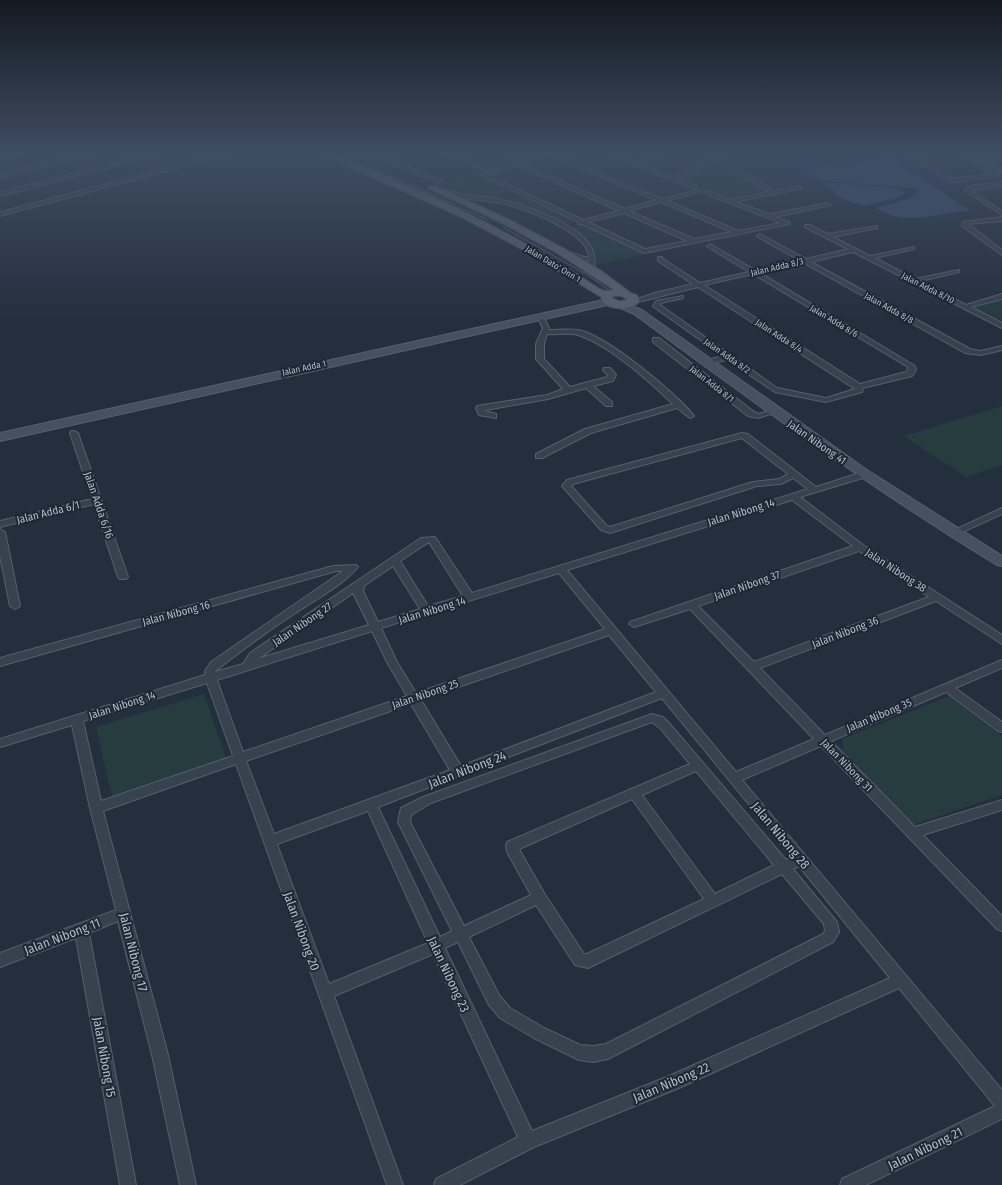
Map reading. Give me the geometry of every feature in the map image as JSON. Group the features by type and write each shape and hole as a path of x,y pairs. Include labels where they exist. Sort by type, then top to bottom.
{"main road":[{"name":"Jalan Dato' Onn 1","path":"451,209 486,226 536,253 608,299 630,301"},
{"name":"Jalan Dato' Onn 1","path":"481,209 561,251 596,272 630,301"},
{"path":"486,226 505,221"}],"street":[{"path":"0,214 18,209"},
{"path":"481,209 486,212"},
{"path":"526,209 564,226 586,243 593,254 591,265 596,272"},
{"path":"555,209 644,251 787,223 752,209"},
{"path":"618,209 694,242"},
{"path":"564,226 628,209"},
{"path":"684,209 740,233"},
{"path":"769,216 805,209"},
{"path":"1002,219 969,222 965,223 964,226 1002,253"},
{"name":"Jalan Adda 8/10","path":"807,226 1002,326"},
{"path":"828,236 875,227"},
{"name":"Jalan Adda 8/8","path":"760,236 968,351 981,353 1002,348"},
{"name":"Jalan Adda 8/6","path":"710,246 911,366 912,370"},
{"path":"869,258 912,248"},
{"name":"Jalan Adda 8/3","path":"630,301 854,250"},
{"path":"561,251 583,259 592,258"},
{"name":"Jalan Adda 8/4","path":"660,258 660,260 859,387"},
{"path":"914,281 957,271"},
{"name":"Jalan Adda 8/2","path":"672,291 681,297 658,302 656,306 775,390 826,400 854,392 859,390 859,387 908,374 912,370"},
{"path":"965,307 1000,298 1001,296"},
{"name":"Jalan Adda 1","path":"0,437 540,316 608,299"},
{"name":"Jalan Nibong 41","path":"630,301 670,336 773,412 863,475 953,533 1002,562"},
{"path":"540,316 545,330 540,344 540,358 568,390"},
{"path":"545,330 551,332 578,332 592,337 650,378 690,416"},
{"name":"Jalan Adda 8/1","path":"670,336 656,340 751,414 758,416 773,412"},
{"path":"707,363 728,357"},
{"path":"493,416 482,413 480,408 548,397 612,377 607,370"},
{"path":"588,385 609,404"},
{"path":"539,456 588,431 654,414 677,405"},
{"name":"Jalan Adda 6/16","path":"74,433 123,577"},
{"path":"793,474 790,478 756,484 610,530 604,528 566,486 570,482 740,435 745,436 811,488"},
{"name":"Jalan Nibong 14","path":"0,743 470,598 793,496 811,488 863,475"},
{"path":"779,481 811,488"},
{"name":"Jalan Nibong 38","path":"793,496 860,547 1002,640"},
{"name":"Jalan Adda 6/1","path":"0,524 97,500"},
{"path":"953,533 1002,511"},
{"path":"0,532 15,606"},
{"name":"Jalan Nibong 27","path":"247,666 254,656 424,540 432,539 470,598"},
{"name":"Jalan Nibong 37","path":"634,624 860,547"},
{"path":"395,560 426,611"},
{"name":"Jalan Nibong 16","path":"0,662 336,568 353,566 342,577 280,618 215,665 210,671 210,677"},
{"name":"Jalan Nibong 28","path":"561,569 1002,1102"},
{"path":"360,585 358,591 359,595 392,662 458,772"},
{"name":"Jalan Nibong 36","path":"752,667 937,598"},
{"name":"Jalan Nibong 31","path":"691,604 914,833 1002,926"},
{"name":"Jalan Nibong 25","path":"96,808 612,630"},
{"name":"Jalan Nibong 35","path":"734,778 1002,664"},
{"name":"Jalan Nibong 20","path":"210,677 395,1185"},
{"path":"946,687 1002,728"},
{"name":"Jalan Nibong 24","path":"270,841 371,805 664,694"},
{"path":"652,718 659,720 666,726 784,868 830,922 832,932 828,938 608,1051 594,1054 579,1052 539,1033 505,1013 494,1000 404,822 405,812 411,807 449,792 652,718"},
{"name":"Jalan Nibong 17","path":"77,720 96,808 160,1055 188,1185"},
{"path":"699,765 512,846 539,897 574,953 580,960 588,961 801,859"},
{"path":"634,792 714,901"},
{"name":"Jalan Nibong 23","path":"371,805 528,1141"},
{"path":"914,833 1002,805"},
{"path":"325,993 436,946 539,897"},
{"name":"Jalan Nibong 11","path":"0,960 124,913"},
{"name":"Jalan Nibong 15","path":"81,929 128,1185"},
{"name":"Jalan Nibong 22","path":"442,1185 528,1141 673,1082 902,980"},
{"name":"Jalan Nibong 21","path":"848,1185 1002,1111"}],"green space":[{"path":"534,209 549,209 575,222 564,224"},
{"path":"578,225 584,225 646,254 596,265 595,251 593,247 572,228"},
{"path":"1002,300 1002,321 974,307"},
{"path":"1002,406 1002,465 966,477 904,436"},
{"path":"204,694 226,758 112,796 96,727"},
{"path":"949,696 1002,736 1002,795 913,825 843,751 842,739"}],"water":[{"path":"879,209 969,210 934,216 909,218 886,213"}],"waterway":[{"path":"465,209 488,220"},
{"path":"503,227 584,273"},
{"path":"583,272 612,292"}]}
